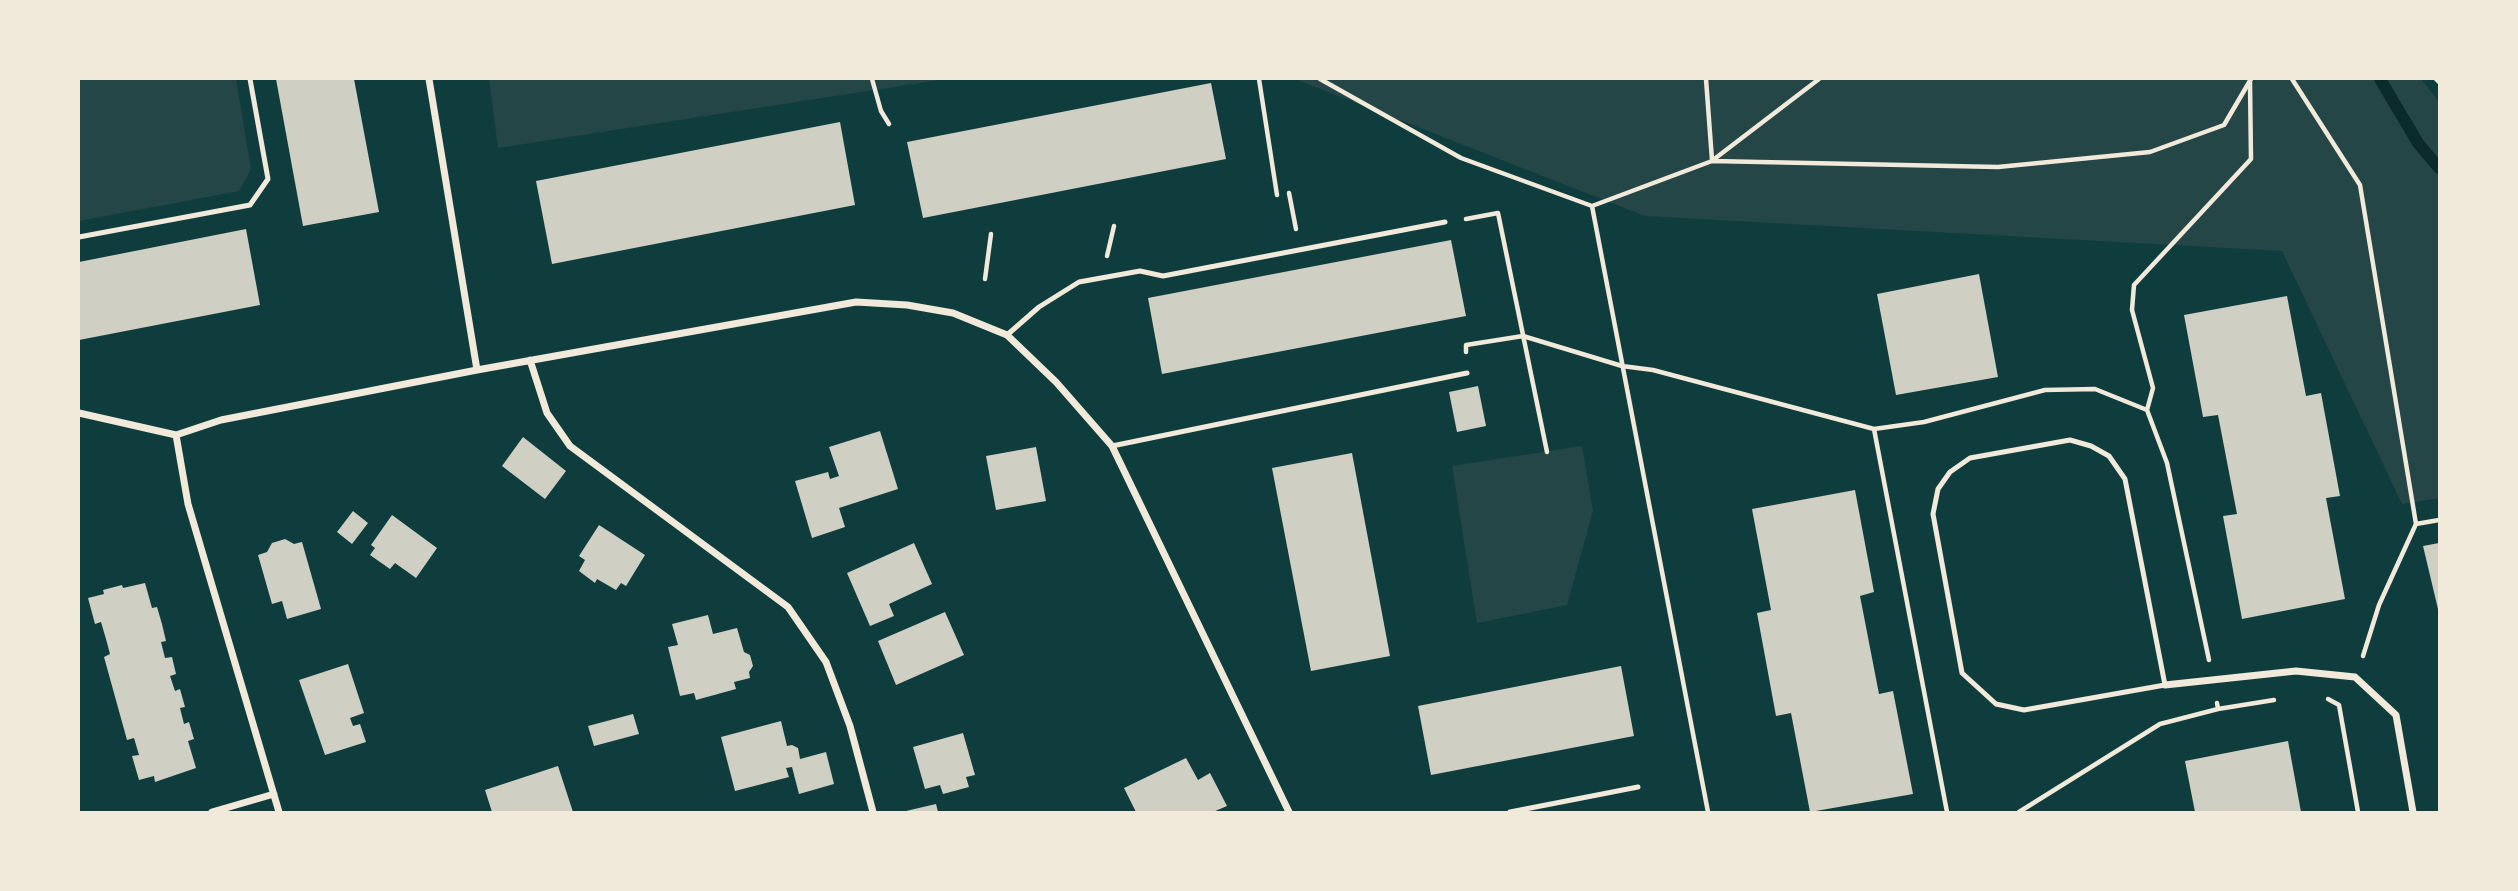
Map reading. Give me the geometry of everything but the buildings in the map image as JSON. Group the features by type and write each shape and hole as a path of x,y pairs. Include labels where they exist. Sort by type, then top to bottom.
{"street":[{"path":"429,79 477,370"},
{"path":"79,413 176,435 221,420 530,360 856,302 907,305 953,313 1007,335 1056,382 1112,446 1289,812"},
{"path":"530,360 547,413 570,446 788,607 826,662 850,726 873,812"},
{"path":"176,435 188,504 279,812"},
{"path":"2165,685 2296,671 2356,677 2396,715 2413,812"},
{"path":"212,812 274,794"}],"lane":[{"path":"79,237 250,205 268,179 250,79"},
{"path":"1007,335 1039,307 1079,282 1140,271 1164,276 1445,222"},
{"path":"1112,446 1467,373"},
{"path":"2070,440 2091,446 2109,456 2125,479 2165,685 2024,710 1996,704 1979,690 1962,673 1933,514 1938,489 1950,472 1970,458 2070,440"},
{"path":"1510,812 1638,787"}],"path":[{"path":"872,79 881,111 889,124"},
{"path":"1259,79 1277,195"},
{"path":"1320,79 1461,158 1592,206 1712,161 1819,79"},
{"path":"1706,79 1712,161"},
{"path":"2292,79 2360,185 2416,524 2379,605 2356,677"},
{"path":"1712,161 1998,167 2150,152 2224,125 2250,80"},
{"path":"2218,709 2167,463 2147,410 2153,388 2132,310 2134,285 2251,159 2250,80"},
{"path":"1289,192 1300,249"},
{"path":"1592,206 1709,812"},
{"path":"1445,222 1498,213 1547,452"},
{"path":"985,279 991,233"},
{"path":"1467,373 1466,345 1523,336 1622,366 1653,370 1874,429 1924,422 2045,390 2095,389 2147,410"},
{"path":"1874,429 1947,812"},
{"path":"2416,524 2439,520"},
{"path":"2325,698 2339,705 2358,812"},
{"path":"2019,812 2160,724 2218,709 2280,699"}],"shaded area":[{"path":"79,79 236,79 251,169 239,191 79,221"},
{"path":"489,79 946,79 498,148"},
{"path":"1295,79 2421,79 2439,102 2439,498 2402,504 2282,251 1645,216"},
{"path":"1582,446 1593,511 1567,605 1477,623 1452,466"}],"waterway":[{"path":"2380,79 2418,143 2439,168"}]}
